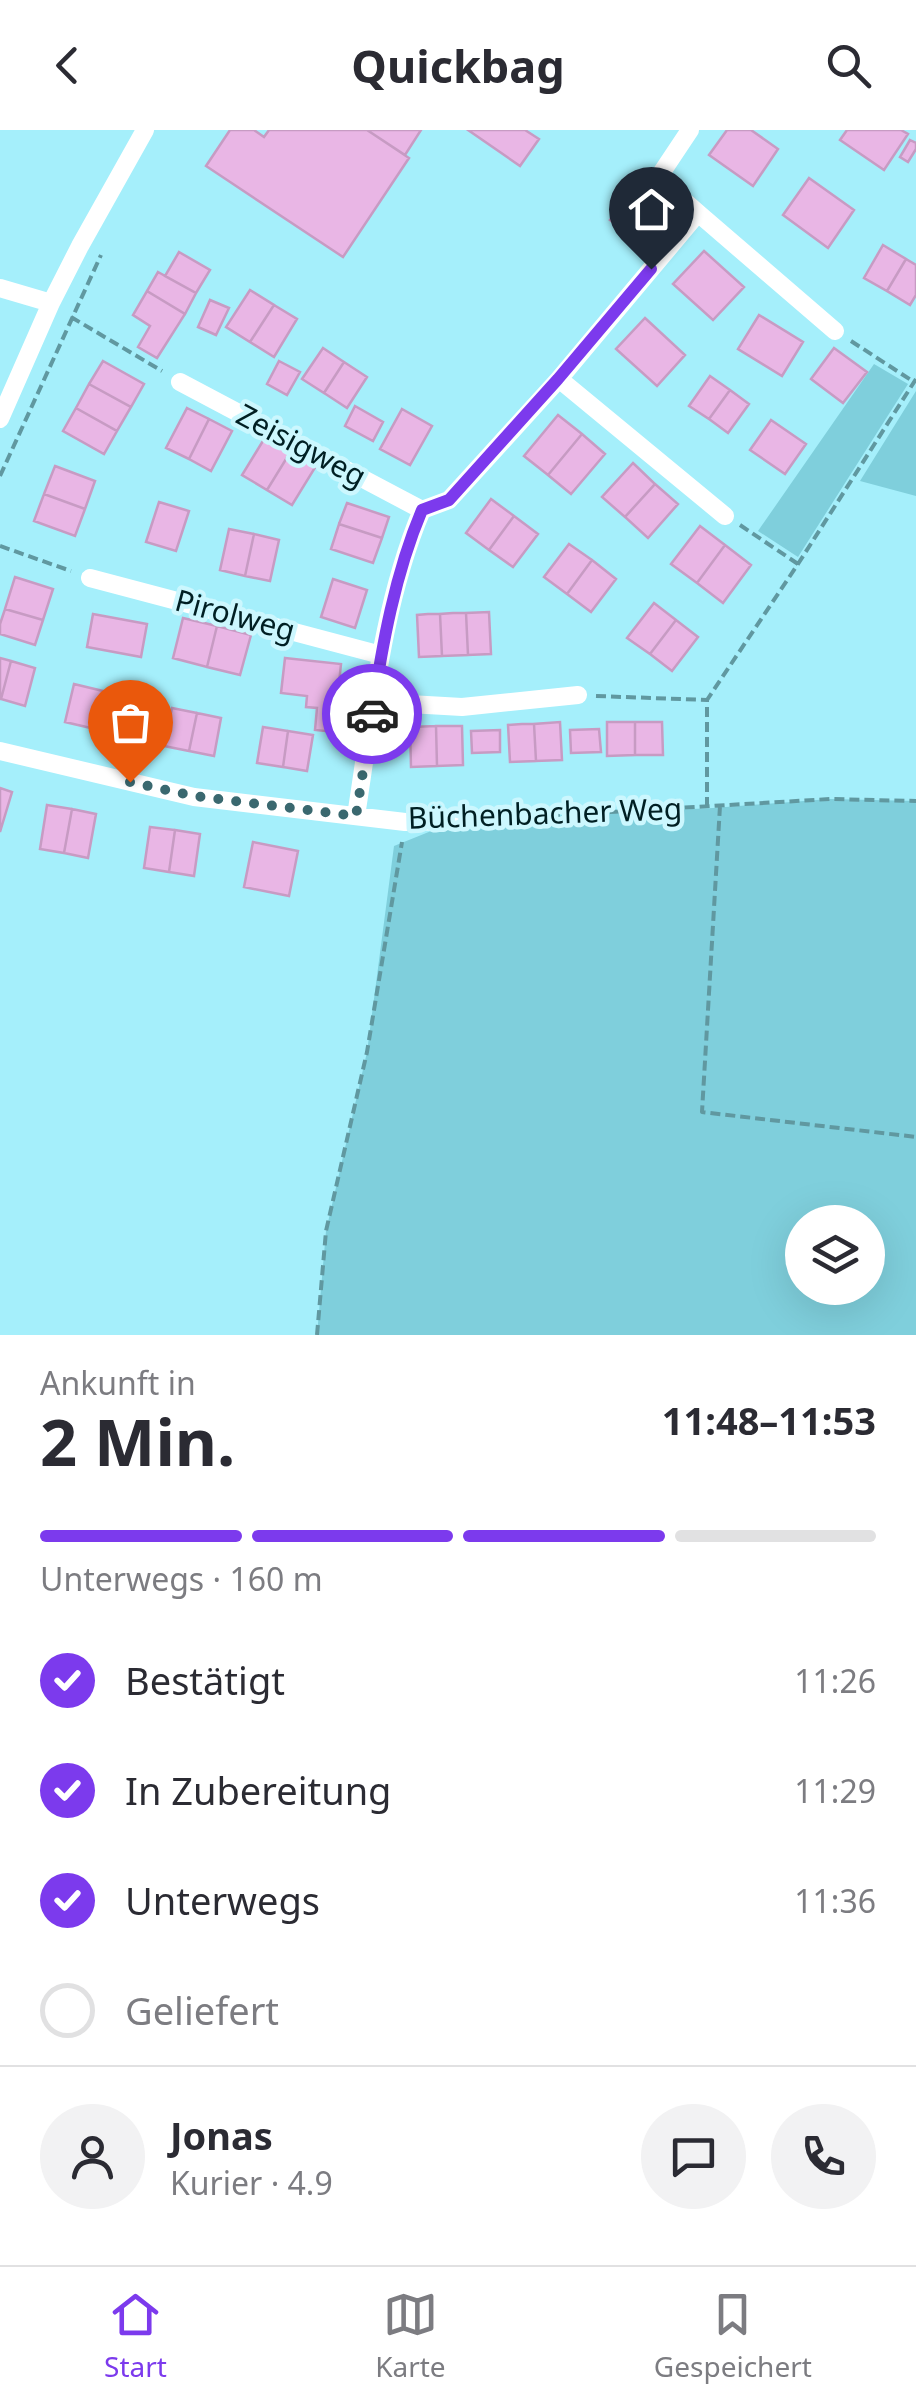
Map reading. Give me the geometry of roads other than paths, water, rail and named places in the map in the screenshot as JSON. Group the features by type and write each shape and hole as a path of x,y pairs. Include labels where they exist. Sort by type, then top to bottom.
{"street":[{"path":"690,130 658,178 835,330"},
{"path":"0,419 51,303 139,131"},
{"path":"356,816 380,655 410,539 422,510 449,500 698,214"},
{"path":"0,288 51,303"},
{"path":"558,379 725,516"},
{"name":"Zeisigweg","path":"180,382 422,510"},
{"name":"Pirolweg","path":"90,578 380,655"},
{"path":"374,702 462,707 578,695"},
{"name":"Büchenbacher Weg","path":"0,751 194,796 405,822 456,821"}]}
